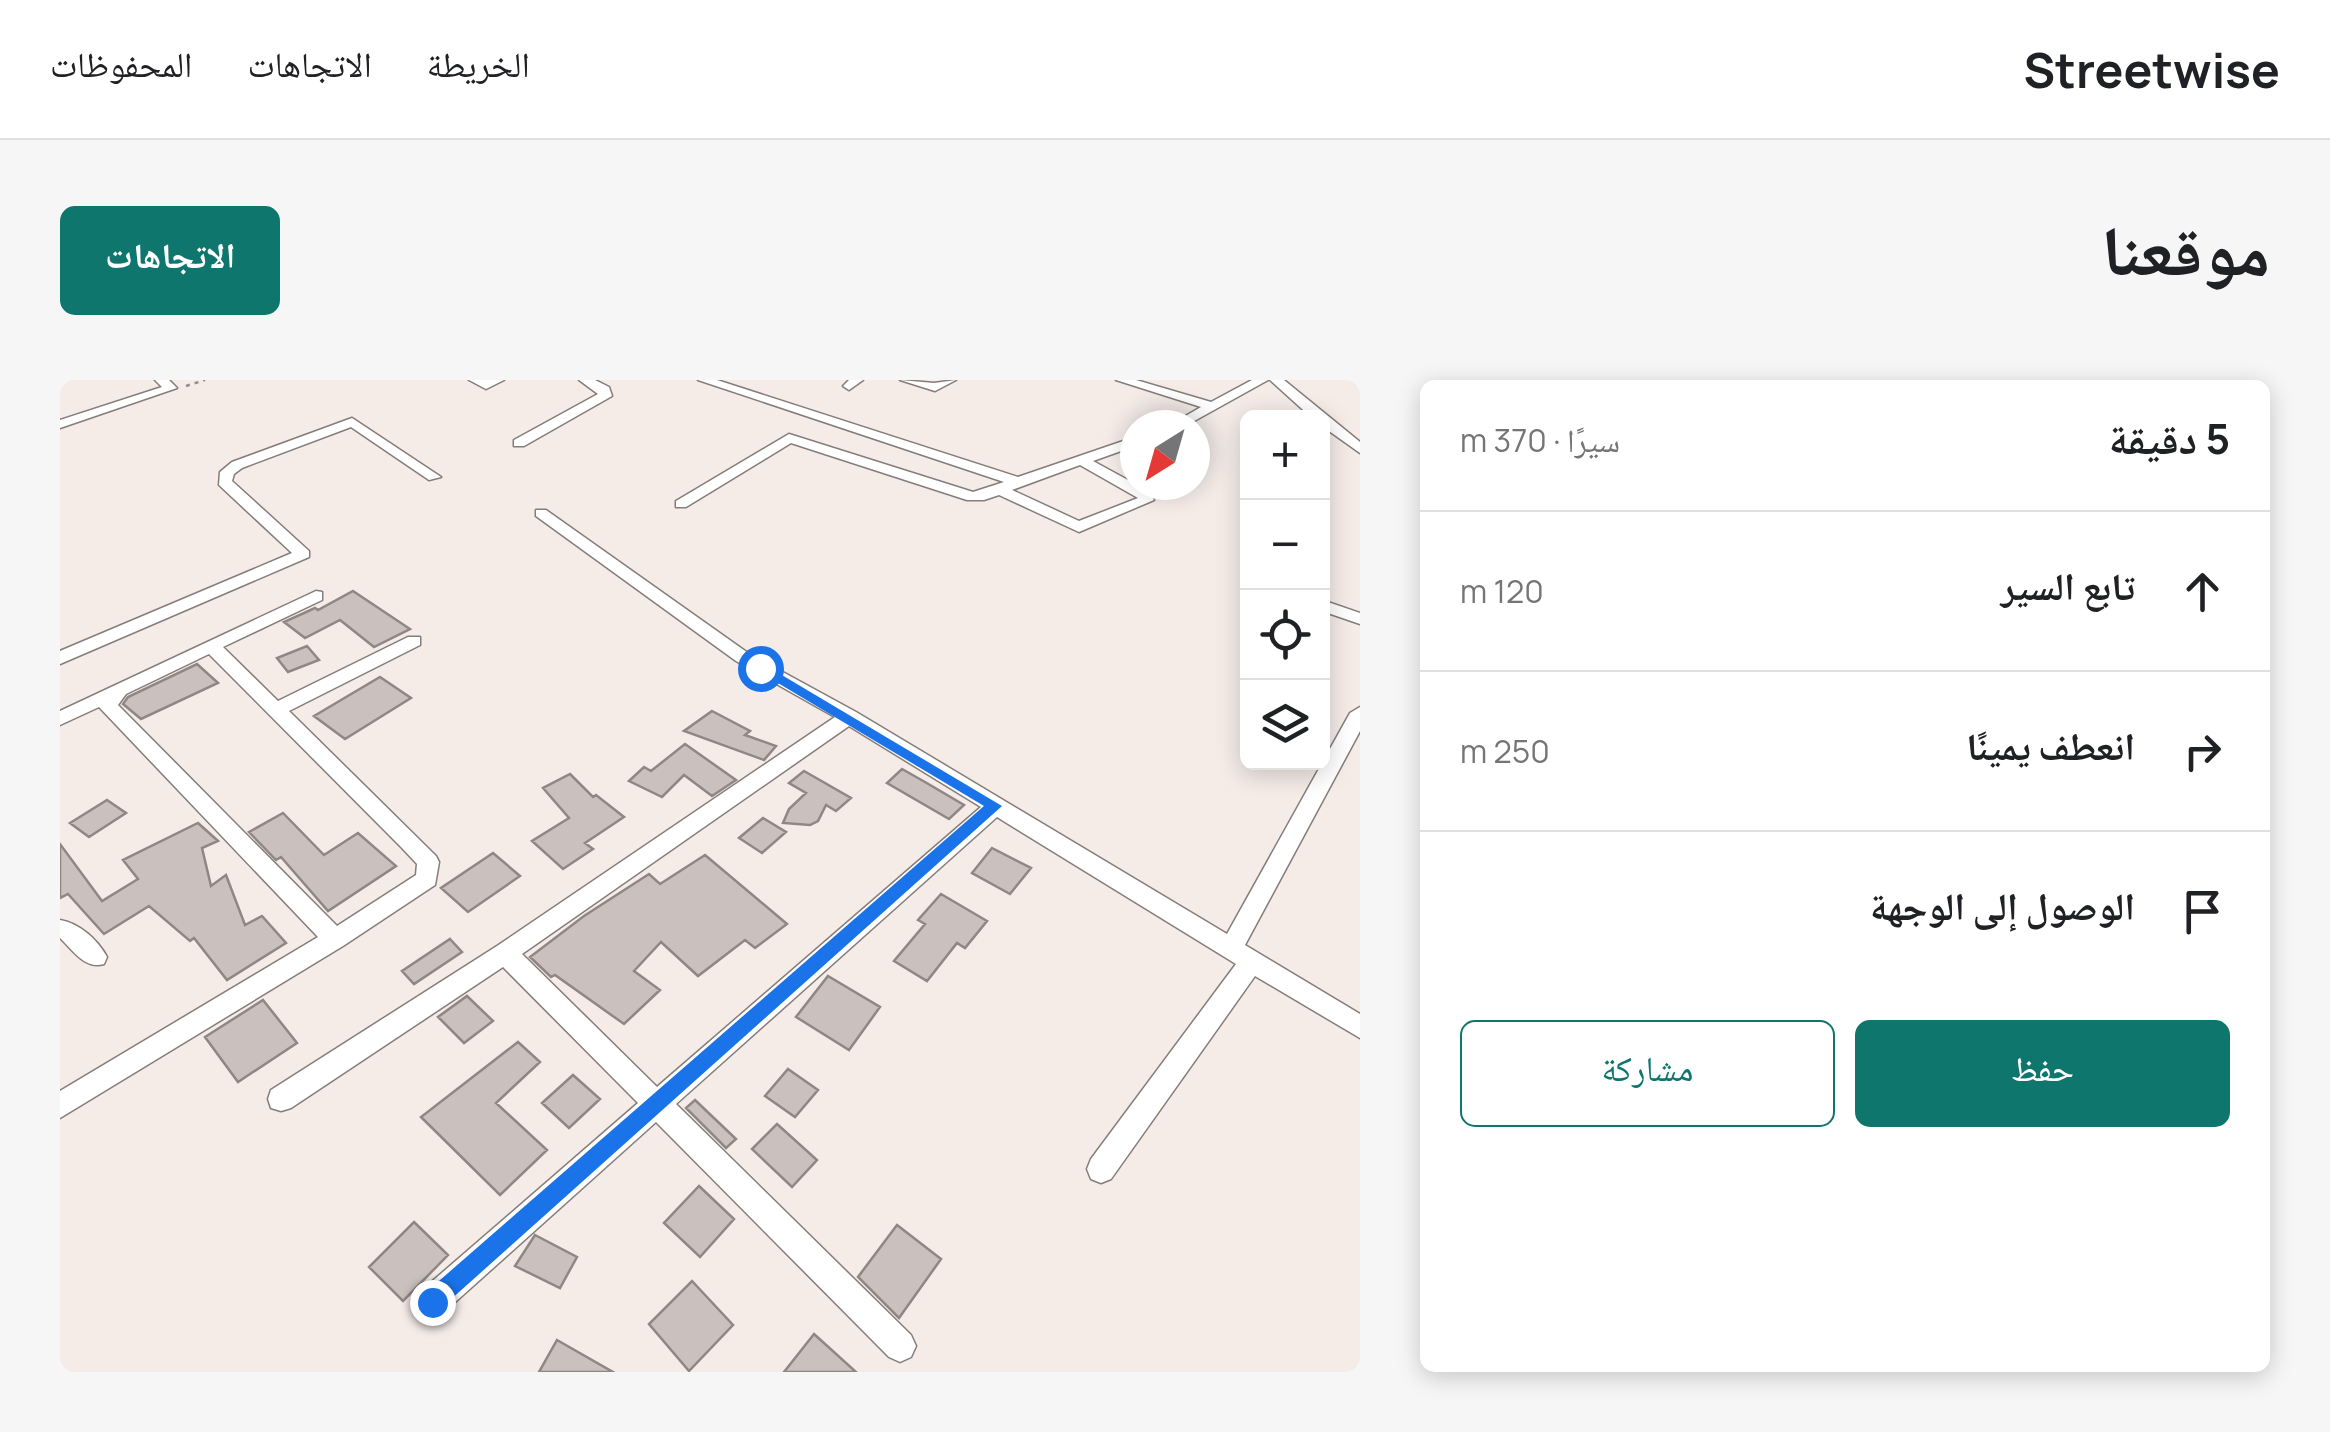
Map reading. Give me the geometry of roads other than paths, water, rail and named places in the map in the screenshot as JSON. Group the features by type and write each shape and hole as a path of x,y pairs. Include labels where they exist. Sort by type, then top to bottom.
{"street":[{"path":"475,380 486,384 498,380"},
{"path":"520,444 605,396 604,390 585,380"},
{"path":"704,380 1018,482"},
{"path":"906,380 935,387 950,380"},
{"path":"1122,380 1214,407"},
{"path":"1208,410 1262,380"},
{"path":"1276,380 1312,410"},
{"path":"60,424 166,384"},
{"path":"60,658 302,554 224,482 227,472 237,465 352,422 434,477"},
{"path":"1330,425 1360,449"},
{"path":"681,504 789,438 959,494 984,496 1120,446"},
{"path":"1000,490 1079,527 1146,500 1143,494 1081,460"},
{"path":"541,513 742,657 1360,1027"},
{"path":"60,718 316,596"},
{"path":"1330,608 1360,618"},
{"path":"278,709 414,642"},
{"path":"60,1106 335,940 422,884 430,872 428,862 211,646"},
{"path":"119,690 110,696 108,706 335,940"},
{"path":"1101,1169 1240,956 1360,713"},
{"path":"281,1100 504,953 848,717"},
{"path":"432,1302 995,806"},
{"path":"60,929 67,930 95,957"},
{"path":"504,953 900,1346"}]}
